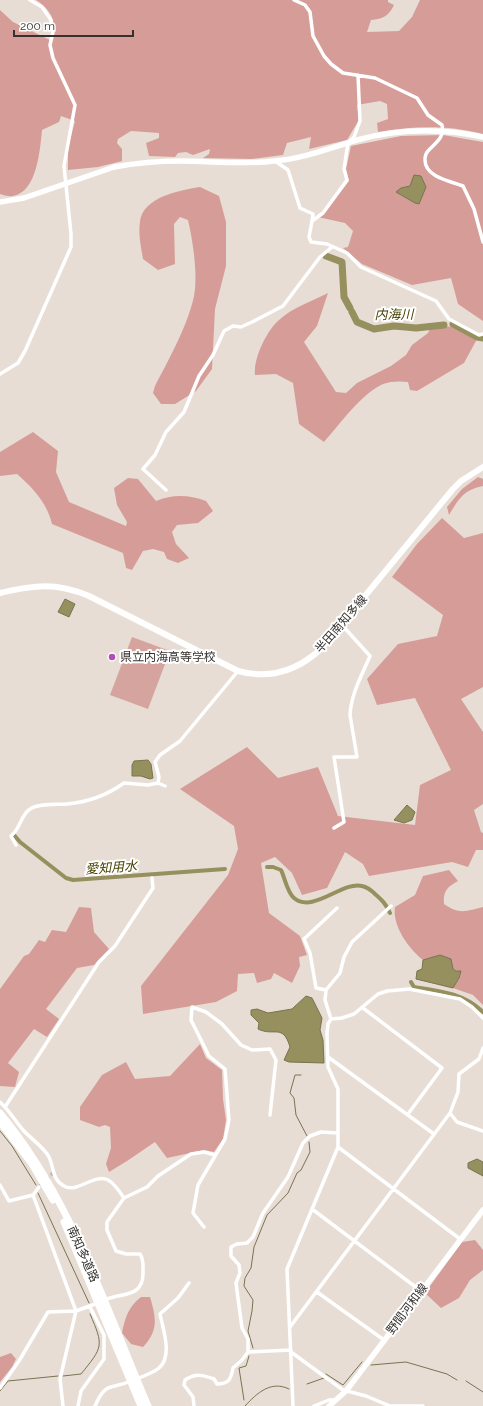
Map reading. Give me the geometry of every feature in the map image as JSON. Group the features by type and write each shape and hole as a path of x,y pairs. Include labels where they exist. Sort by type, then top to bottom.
{"highway":[{"name":"南知多道路","path":"0,1113 37,1162 64,1212 91,1270 148,1406"},
{"name":"南知多道路","path":"0,1122 32,1164 55,1204 142,1406"}],"main road":[{"name":"半田南知多線","path":"0,593 43,585 72,590 89,596 238,671 250,674 265,675 280,672 296,667 314,656 453,489 461,481 483,467"}],"street":[{"path":"0,374 18,363 25,351 70,247 71,234 64,166 66,147 75,105 53,58 50,45 53,32 51,20 42,8 30,0"},
{"path":"294,0 305,5 310,12 313,36 324,56 343,73 375,78 417,98 428,115 442,126 442,131 437,144 427,153 426,163 428,170 438,177 463,186 474,209 483,242"},
{"path":"312,221 323,213 347,180 344,169 348,143 354,137 360,122 358,76"},
{"path":"0,202 24,198 114,167 156,161 247,163 275,161 400,132 442,131 483,137"},
{"path":"275,161 288,170 300,208 313,214 309,237 312,242 327,244 332,248 347,252 361,267 436,301 449,319 479,335 483,334"},
{"path":"166,490 143,469 155,455 166,432 184,412 199,376 213,355 224,331 233,326 241,327 283,306 320,257 332,248"},
{"path":"334,828 344,822 334,757 357,757 350,709 352,699 370,656 341,624"},
{"path":"158,783 159,777 155,762 160,754 180,741 238,671"},
{"path":"16,844 12,836 19,828 23,815 32,808 95,799 109,794 124,783 148,786 158,783 165,786"},
{"path":"5,1107 99,962 115,946 153,888 152,878"},
{"path":"293,1406 287,1269 338,1147 338,1089 328,1068 327,1034 331,1019 324,1000 326,990 340,973 344,957 352,942 384,910 391,906"},
{"path":"326,990 316,988 310,953 304,939 337,908"},
{"path":"331,1019 342,1018 363,1008 378,994 387,991 409,988 460,999 472,1007 483,1018"},
{"path":"204,1227 193,1213 198,1185 225,1139 229,1120 225,1069 208,1056 191,1020 192,1007 206,1012 222,1024 241,1045 252,1050 270,1049 276,1060 270,1115"},
{"path":"363,1008 442,1068 408,1114"},
{"path":"290,1327 450,1113 458,1092 459,1074 478,1059 483,1048"},
{"path":"328,1057 434,1134"},
{"path":"0,1102 14,1116 22,1129 48,1157 53,1173 58,1182 66,1188 74,1187 101,1178 109,1180 124,1198"},
{"path":"450,1113 457,1122 483,1131"},
{"path":"194,1406 193,1397 184,1385 185,1380 192,1375 199,1374 214,1379 217,1384 225,1384 231,1379 233,1368 248,1352 248,1339 242,1328 236,1283 240,1273 239,1266 231,1256 231,1246 247,1243 253,1237 263,1213 288,1177 303,1143 310,1136 321,1132 337,1133"},
{"path":"338,1147 460,1239"},
{"path":"107,1299 133,1293 140,1287 144,1277 143,1258 140,1254 126,1254 116,1251 107,1230 107,1222 124,1198 148,1187 158,1176 191,1154 204,1152 215,1155"},
{"path":"0,1185 10,1201 33,1195 39,1187"},
{"path":"33,1195 76,1311 60,1379 63,1406"},
{"path":"312,1209 422,1291"},
{"name":"野間河和線","path":"329,1406 346,1391 483,1210"},
{"path":"96,1406 101,1392 108,1387 124,1384 141,1377 158,1369 163,1364 166,1348 160,1314 178,1298 189,1283"},
{"path":"317,1292 384,1340"},
{"path":"0,1388 19,1361 48,1312 76,1311 95,1304"},
{"path":"78,1406 81,1391 104,1358 104,1335 90,1307"},
{"path":"248,1352 291,1351 346,1391 366,1396 390,1406 423,1406"},
{"path":"314,1406 329,1400 336,1400"}],"shaded area":[{"path":"36,0 388,0 388,2 394,5 392,9 385,16 379,19 371,20 367,32 399,31 412,17 420,0 483,0 483,134 456,129 430,127 378,132 377,123 388,119 387,104 380,101 357,105 359,120 347,140 309,149 311,137 287,143 283,155 252,159 203,158 209,154 210,149 193,155 186,152 178,153 175,157 149,156 146,143 159,138 159,133 131,131 118,139 117,143 122,149 122,161 98,167 68,170 68,148 75,121 61,116 59,122 42,130 36,169 27,187 21,193 13,196 0,194 0,10 13,22 52,41 54,35 54,23 52,17 45,7"},
{"path":"443,135 483,142 483,321 458,304 451,278 412,285 362,264 343,248 348,247 353,231 345,223 318,217 324,214 349,181 346,169 351,146 401,136"},
{"path":"414,175 421,176 426,187 419,204 396,192 401,188 410,186"},
{"path":"200,187 219,196 226,222 226,266 215,309 212,369 196,391 175,404 161,404 153,393 155,386 183,330 194,296 195,278 192,238 188,220 180,217 174,224 175,264 158,270 143,259 139,227 142,213 155,201 173,193"},
{"path":"328,293 317,326 304,342 336,392 346,393 357,383 391,366 406,355 412,345 428,333 430,329 453,326 477,339 464,363 417,391 410,390 408,382 402,381 383,384 366,395 324,442 299,424 293,383 276,374 255,375 255,368 262,345 274,325 290,312"},
{"path":"33,432 58,451 56,472 69,502 126,526 127,522 117,505 114,488 128,478 138,479 156,501 169,497 181,496 193,497 206,501 213,511 198,523 177,525 172,532 176,544 189,558 178,563 167,559 164,552 153,549 143,551 132,570 126,568 123,553 52,524 47,509 39,496 23,479 17,474 0,476 0,452"},
{"path":"478,477 483,479 483,486 471,490 462,496 449,515 447,507 462,489"},
{"path":"442,518 464,538 483,533 483,687 461,699 483,732 483,804 474,810 481,832 483,833 483,850 476,850 468,867 452,862 369,876 363,864 345,852 327,888 302,895 292,873 275,857 261,863 269,913 300,936 307,955 299,957 300,966 292,983 274,973 271,979 257,983 254,973 238,974 237,991 216,1002 143,1014 141,986 228,875 238,849 234,826 180,789 247,747 278,778 318,767 338,816 415,825 420,785 451,770 415,698 377,705 367,679 398,644 437,636 443,615 392,577 417,544"},
{"path":"65,599 75,604 69,617 58,612"},
{"path":"132,637 170,651 148,709 110,695"},
{"path":"148,760 151,764 153,778 150,779 141,776 132,776 132,765 134,761"},
{"path":"407,805 415,812 412,820 404,823 394,820"},
{"path":"449,870 458,881 446,890 444,904 454,910 459,911 468,911 483,907 483,1005 473,995 453,988 459,978 460,971 451,968 440,955 423,960 412,950 396,922 395,907 415,895 423,876"},
{"path":"79,907 91,908 94,932 109,949 94,965 77,968 46,1009 59,1019 47,1037 34,1029 8,1063 19,1072 15,1087 0,1086 0,989 24,956 29,954 39,940 45,942 52,930 66,932"},
{"path":"440,955 451,959 453,969 456,971 461,971 453,988 416,979 417,971 422,969 423,960"},
{"path":"306,996 312,998 322,1018 320,1030 323,1040 324,1063 289,1062 284,1060 290,1047 284,1035 277,1032 269,1032 258,1029 259,1023 251,1015 251,1010 257,1009 268,1013 292,1009"},
{"path":"200,1044 206,1058 222,1070 223,1099 226,1120 223,1139 214,1152 204,1150 167,1158 155,1142 109,1172 106,1164 111,1148 110,1127 105,1125 99,1127 80,1120 80,1107 102,1075 126,1062 135,1079 170,1076"},
{"path":"477,1159 483,1162 483,1176 468,1168 468,1163"},
{"path":"475,1240 483,1250 483,1270 470,1280 459,1298 441,1308 425,1293 462,1242"},
{"path":"141,1297 150,1297 155,1317 152,1335 143,1347 131,1344 122,1333 128,1312 133,1304"},
{"path":"11,1353 16,1359 12,1367 0,1382 0,1357"}],"waterway":[{"name":"内海川","path":"326,256 342,262 344,297 350,308"},
{"name":"内海川","path":"352,312 357,322 374,329 394,326 416,328 444,325"},
{"name":"内海川","path":"453,324 477,337 483,338"},
{"name":"愛知用水","path":"14,835 20,842 66,878 73,880 225,869"},
{"name":"愛知用水","path":"267,867 273,867 281,870 288,889 294,898 302,902 319,900 346,888 362,886 366,887 380,898 390,913"},
{"name":"愛知用水","path":"411,982 414,987 459,997 483,1012"},
{"path":"301,1075 295,1075 290,1093 294,1098 296,1115 307,1136"},
{"path":"0,1131 12,1146 36,1185"},
{"path":"253,1348 248,1331 253,1300 244,1286 245,1278 251,1268 254,1247 267,1215 288,1193 297,1173 301,1170 310,1152 309,1142"},
{"path":"38,1193 89,1303"},
{"path":"63,1376 81,1374 97,1352 99,1346 98,1333 90,1314"},
{"path":"244,1400 239,1368 246,1366 249,1356"},
{"path":"326,1374 343,1385 362,1362"},
{"path":"371,1365 406,1362 447,1374 457,1380"},
{"path":"0,1391 8,1381 58,1376"},
{"path":"307,1384 324,1378"},
{"path":"466,1381 483,1392"},
{"path":"245,1406 259,1393 270,1387 276,1386 289,1389"}],"tunnel":[{"path":"39,1187 53,1173"}],"place":[{"name":"県立内海高等学校","path":"112,657"}]}
